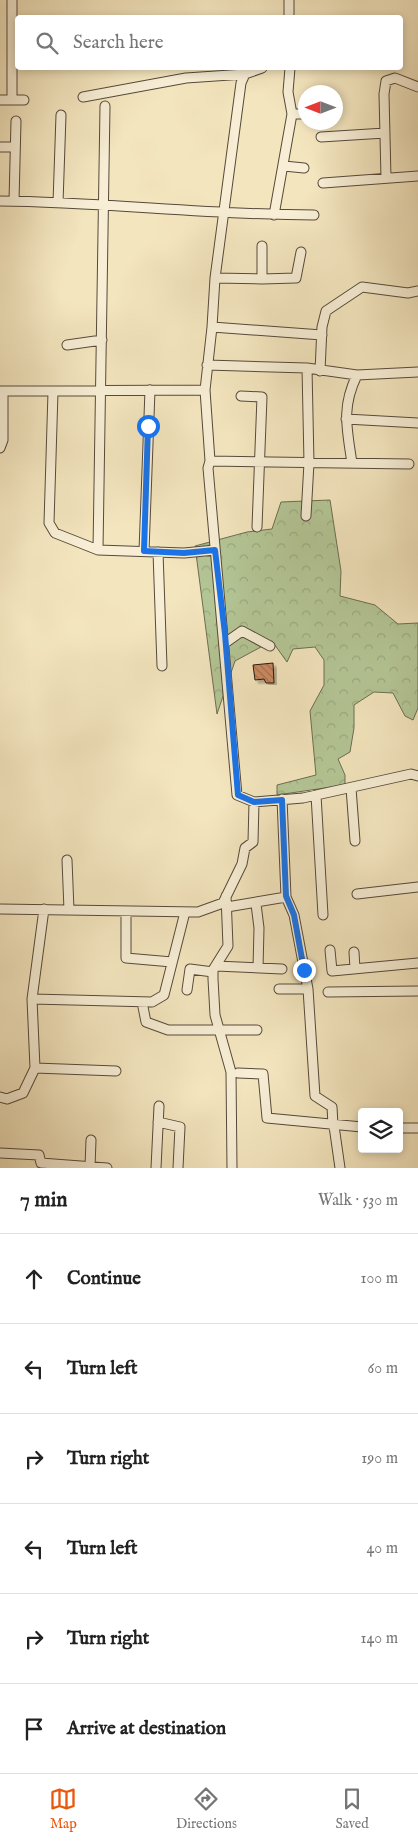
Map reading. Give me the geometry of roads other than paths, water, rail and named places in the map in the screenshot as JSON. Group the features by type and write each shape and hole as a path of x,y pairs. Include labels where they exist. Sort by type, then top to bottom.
{"street":[{"path":"12,0 12,100"},
{"path":"289,0 289,15"},
{"path":"83,97 186,78 245,74 256,70"},
{"path":"274,215 292,114 288,92 290,70"},
{"path":"245,74 241,83 223,214 204,390 210,461 208,468 238,795 254,802 282,800 352,788 416,773"},
{"path":"386,178 384,94 386,81 395,78 418,87"},
{"path":"0,100 24,100"},
{"path":"98,550 105,106"},
{"path":"292,114 298,114"},
{"path":"58,203 61,115"},
{"path":"14,201 16,121"},
{"path":"321,137 385,133"},
{"path":"0,147 15,147"},
{"path":"284,166 304,168"},
{"path":"323,183 418,176"},
{"path":"0,201 104,204 223,214 314,215"},
{"path":"262,246 262,279"},
{"path":"215,278 296,278 300,252"},
{"path":"320,371 322,335 326,311 362,287 408,293 418,291"},
{"path":"212,327 322,335"},
{"path":"67,345 102,340"},
{"path":"207,365 307,368 357,375 418,372"},
{"path":"306,516 309,463 307,368"},
{"path":"352,463 346,419 348,393 357,375"},
{"path":"144,551 150,390"},
{"path":"0,448 3,440 2,391 204,390"},
{"path":"53,392 48,523 55,532 98,550 158,552 215,550"},
{"path":"241,396 262,397 257,527"},
{"path":"346,419 418,423"},
{"path":"210,461 410,464"},
{"path":"158,552 162,666"},
{"path":"225,643 242,631 270,646"},
{"path":"352,788 355,841"},
{"path":"316,795 323,915"},
{"path":"282,800 286,896 294,915 308,989 315,1096 332,1107 340,1168"},
{"path":"0,909 198,912 223,903 242,864 245,848 253,842 254,802"},
{"path":"67,860 69,910"},
{"path":"357,894 418,887"},
{"path":"226,896 228,946 214,969 215,1015 231,1072 232,1168"},
{"path":"227,908 256,904 286,896"},
{"path":"256,904 259,928 258,968"},
{"path":"0,1097 7,1099 23,1094 35,1068 32,999 44,909"},
{"path":"126,911 126,958 172,962"},
{"path":"32,999 152,1002 164,995 185,912"},
{"path":"330,950 332,971 418,963"},
{"path":"354,952 355,969"},
{"path":"187,990 190,969 282,969"},
{"path":"280,989 308,989"},
{"path":"328,992 418,991"},
{"path":"142,1002 146,1022 168,1030 257,1030"},
{"path":"35,1068 116,1071"},
{"path":"238,1073 263,1074 266,1118 333,1126 358,1127"},
{"path":"156,1168 159,1106"},
{"path":"158,1122 180,1127 178,1168"},
{"path":"403,1128 418,1128"},
{"path":"90,1167 91,1140"},
{"path":"0,1153 39,1155 41,1166 107,1168"}]}
